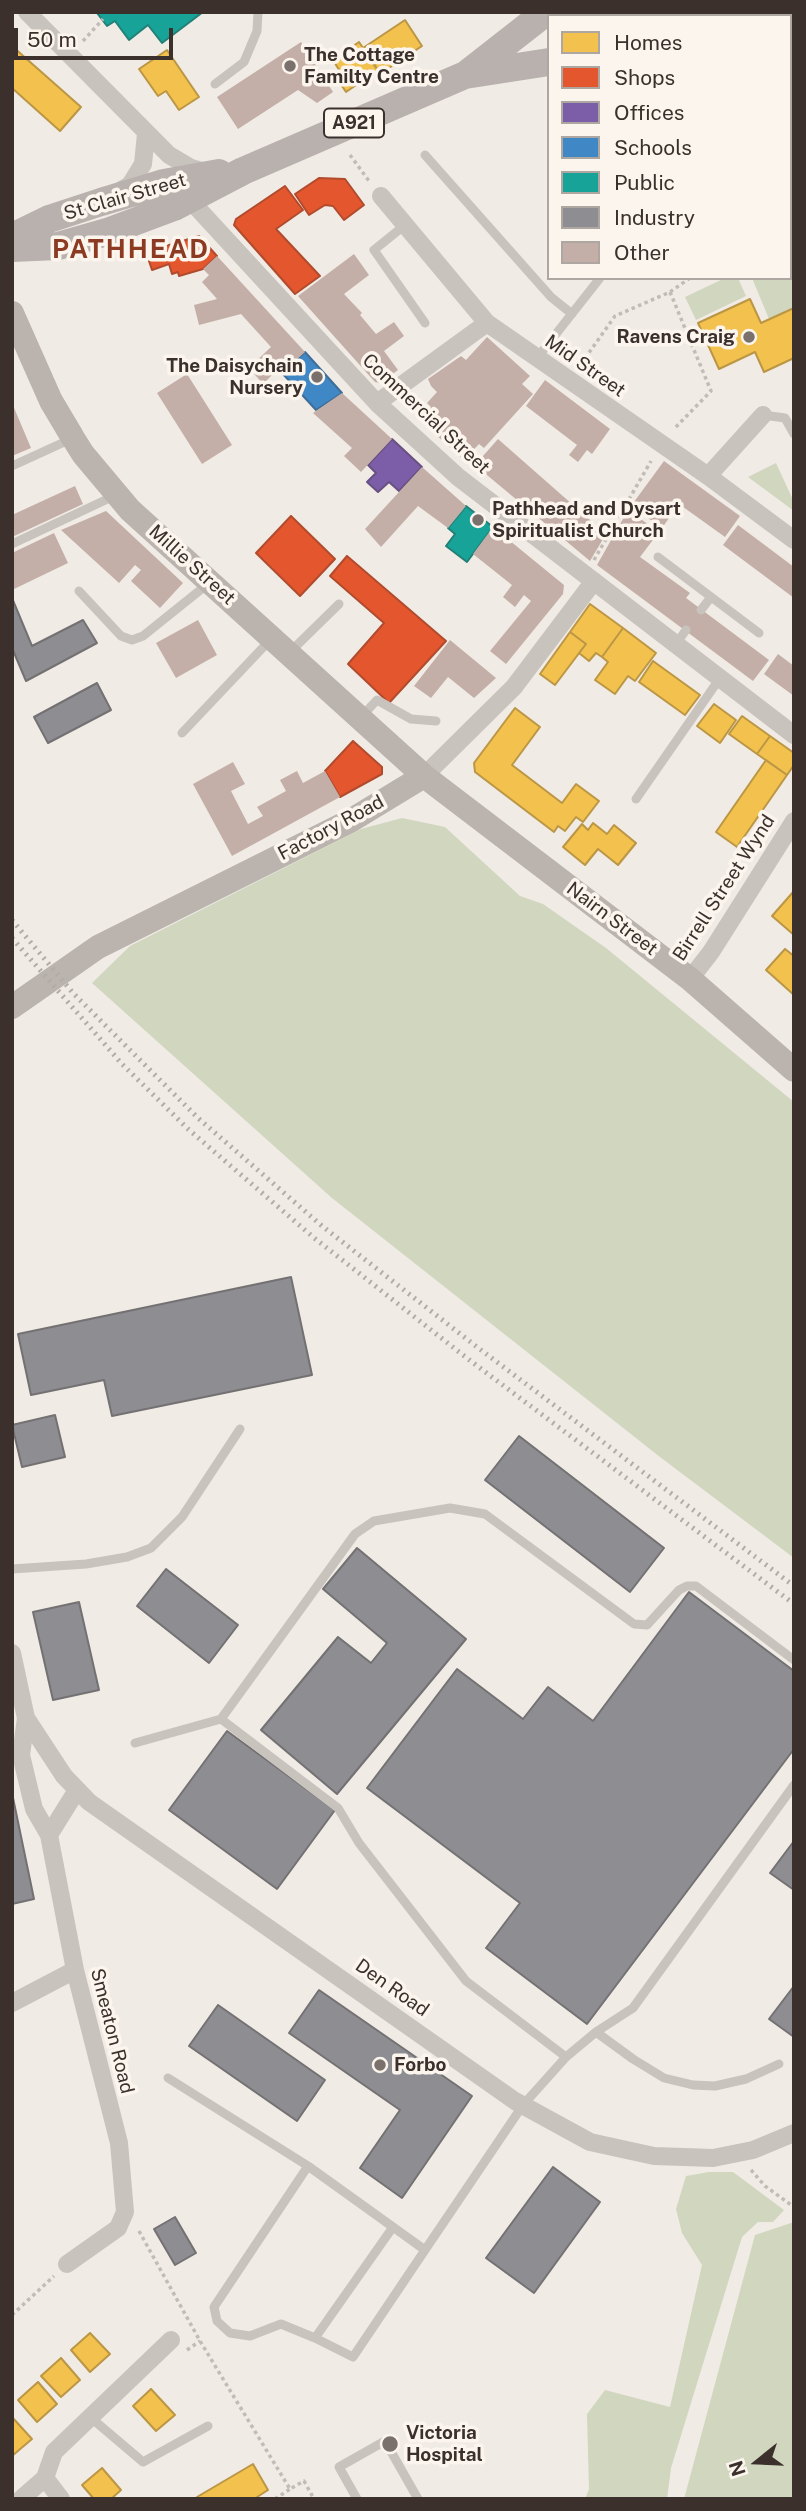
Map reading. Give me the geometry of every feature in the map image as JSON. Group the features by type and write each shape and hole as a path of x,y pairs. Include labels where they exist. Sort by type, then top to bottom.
{"main road":[{"name":"St Clair Street","path":"466,75 546,12"},
{"name":"St Clair Street","path":"12,248 58,246 107,232 174,207 229,172 466,75 547,62"},
{"name":"St Clair Street","path":"12,237 49,219 164,183 229,172"},
{"name":"Millie Street","path":"12,313 51,401 73,438 83,454 130,509 424,776"},
{"name":"Nairn Street","path":"424,776 690,979 794,1070"},
{"name":"Factory Road","path":"12,1007 98,947 350,821 424,776"}],"street":[{"path":"27,12 169,155 191,169 229,172"},
{"path":"101,202 130,185 143,164 146,134"},
{"name":"Mid Street","path":"381,196 487,323 708,476 794,540"},
{"name":"Commercial Street","path":"189,199 377,403 458,477 590,578 681,637 720,678 794,734"},
{"path":"377,403 487,323"},
{"path":"708,476 763,415"},
{"name":"Factory Road","path":"424,776 514,687 590,578"},
{"name":"Birrell Street Wynd","path":"690,979 711,952 794,821"},
{"path":"12,1653 17,1693 26,1718"},
{"name":"Den Road","path":"26,1718 64,1776 89,1802 523,2105 590,2142 654,2156 713,2158 753,2150 794,2133"},
{"name":"Smeaton Road","path":"26,1718 21,1755 34,1809 49,1835 75,1970 119,2143 125,2212"},
{"path":"49,1835 77,1790"},
{"path":"12,2003 75,1970"},
{"path":"67,2264 118,2228 125,2212"},
{"path":"21,2499 45,2478 54,2452 171,2340"},
{"path":"45,2478 61,2499"}],"lane":[{"path":"215,84 244,62 257,32 258,12"},
{"path":"425,155 551,297 572,314"},
{"path":"405,225 374,250 425,323"},
{"path":"537,358 598,280"},
{"path":"763,415 785,418 794,434"},
{"path":"12,466 73,438"},
{"path":"12,544 117,494"},
{"path":"658,557 759,632"},
{"path":"79,591 121,636 132,640 143,636 211,582"},
{"path":"702,610 711,597"},
{"path":"182,733 280,646 339,604"},
{"path":"636,799 720,678"},
{"path":"360,718 377,700 411,719 436,721"},
{"path":"12,1569 127,1558 151,1548 182,1517 240,1429"},
{"path":"135,1743 221,1719 355,1534 374,1521 450,1508 485,1514 634,1623 647,1625 679,1590 696,1586 794,1660"},
{"path":"221,1719 338,1808 359,1843 466,1981 566,2057"},
{"path":"307,2166 214,2307 217,2321 230,2333 250,2336 281,2325 353,2357 523,2105 566,2057 596,2032 633,2008 794,1785"},
{"path":"596,2032 664,2078 692,2085 715,2086 746,2079 779,2064"},
{"path":"168,2078 307,2166 425,2250"},
{"path":"315,2338 393,2227"},
{"path":"90,2417 143,2462 208,2426"},
{"path":"357,2499 339,2467 386,2441 418,2499"}],"path":[{"path":"71,55 103,19"},
{"path":"350,155 381,196"},
{"path":"569,380 615,316 670,292 687,280"},
{"path":"590,578 661,444 712,391 670,292"},
{"path":"739,2152 750,2170 765,2186 794,2207"},
{"path":"125,2212 134,2221 200,2341 290,2489"},
{"path":"12,2315 67,2264"},
{"path":"275,2499 304,2481 314,2499"}],"green space":[{"path":"792,256 794,308 769,319 753,280 792,280"},
{"path":"721,280 739,280 746,296 696,320 685,297"},
{"path":"776,463 794,502 794,511 748,477"},
{"path":"402,818 445,827 520,896 543,904 606,948 794,1102 794,1558 660,1457 332,1198 92,983 130,946 361,829"},
{"path":"733,2172 784,2210 773,2222 758,2222 742,2237 671,2468 667,2499 585,2499 589,2489 587,2414 605,2390 670,2407 702,2265 682,2233 676,2209 686,2176"},
{"path":"794,2222 794,2499 684,2499 755,2235"}],"building: Homes":[{"path":"716,12 746,14 718,14"},
{"path":"405,20 422,46 380,74 363,48"},
{"path":"359,42 378,70 346,92 336,77 341,73 333,60"},
{"path":"12,46 81,107 60,131 12,88"},
{"path":"167,50 199,97 179,110 166,91 158,96 139,69"},
{"path":"792,52 794,54 792,82"},
{"name":"Ravens Craig","path":"750,299 761,323 794,308 794,358 764,372 755,352 719,369 698,323"},
{"path":"590,604 623,628 602,657 596,653 589,661 579,653 586,644 570,632"},
{"path":"623,628 656,653 635,681 628,676 615,694 595,680 608,662 602,657"},
{"path":"570,632 586,644 555,685 540,674"},
{"path":"653,661 700,695 685,715 639,682"},
{"path":"714,704 736,720 720,743 697,726"},
{"path":"515,708 540,727 512,765 562,803 576,784 599,801 583,822 576,817 565,831 558,826 554,832 475,772 474,763"},
{"path":"742,716 770,736 757,754 729,734"},
{"path":"770,736 794,753 794,765 787,775 757,754"},
{"path":"766,760 787,775 737,847 716,832"},
{"path":"593,823 607,834 614,825 636,843 618,865 598,849 585,865 563,847 582,824 588,830"},
{"path":"794,891 794,935 772,916"},
{"path":"785,949 794,956 794,995 766,970"},
{"path":"90,2333 110,2354 90,2372 71,2350"},
{"path":"61,2358 80,2380 61,2397 41,2376"},
{"path":"38,2382 57,2404 37,2422 18,2400"},
{"path":"151,2389 175,2415 156,2431 133,2406"},
{"path":"12,2417 32,2439 12,2456"},
{"path":"253,2464 268,2490 254,2499 198,2499 197,2497"},
{"path":"102,2468 121,2490 111,2499 94,2499 82,2485"}],"building: Shops":[{"path":"319,178 345,179 364,205 344,220 333,206 325,205 309,215 295,194"},
{"path":"285,186 303,210 276,229 320,276 295,294 234,225 236,219"},
{"path":"199,236 217,256 203,269 179,276 178,272 172,274 169,264 152,270 146,252"},
{"path":"291,516 335,559 300,596 256,553"},
{"path":"347,556 446,641 389,703 348,664 384,623 330,576"},
{"path":"353,741 382,767 382,774 340,797 325,771"}],"building: Offices":[{"path":"392,439 422,467 399,491 389,482 378,492 367,482 376,473 368,465"}],"building: Schools":[{"path":"305,352 342,393 316,410 282,373"}],"building: Public":[{"path":"203,12 162,43 148,25 129,40 115,21 107,26 97,13"},
{"path":"466,506 493,527 467,562 446,546 455,534 448,528"}],"building: Industry":[{"path":"12,598 32,646 83,620 97,643 26,681 12,648"},
{"path":"97,683 111,710 48,743 34,717"},
{"path":"291,1277 312,1375 112,1416 104,1380 31,1395 18,1334"},
{"path":"55,1415 65,1457 22,1467 12,1425"},
{"path":"519,1436 664,1548 630,1592 485,1480"},
{"path":"357,1548 466,1639 337,1794 261,1730 338,1637 371,1663 387,1643 323,1589"},
{"path":"166,1569 238,1625 209,1663 137,1606"},
{"path":"689,1592 794,1671 794,1749 587,2024 486,1948 520,1903 367,1788 457,1669 523,1719 548,1687 593,1721"},
{"path":"79,1602 99,1690 53,1700 33,1612"},
{"path":"227,1731 335,1810 277,1889 169,1810"},
{"path":"12,1793 34,1899 12,1904"},
{"path":"794,1841 794,1890 770,1873"},
{"path":"794,1986 794,2037 769,2019"},
{"name":"Forbo","path":"319,1990 472,2096 402,2198 360,2168 400,2110 289,2033"},
{"path":"218,2005 325,2080 297,2121 189,2046"},
{"path":"553,2167 600,2202 534,2293 486,2258"},
{"path":"175,2217 196,2253 175,2265 154,2229"}],"building: Other":[{"name":"The Cottage Familty Centre","path":"301,42 333,92 317,103 298,90 238,129 217,97"},
{"path":"354,254 369,275 344,294 362,313 360,315 376,334 394,322 404,336 384,351 398,370 380,383 375,382 298,296"},
{"path":"217,256 305,352 282,373 278,369 263,384 249,368 271,347 241,314 199,325 194,305 217,299 202,282 209,275 203,269"},
{"path":"487,337 530,376 522,384 533,394 484,448 479,444 464,460 425,425 432,417 426,412 431,407 427,403 437,392 428,379 461,356 466,360"},
{"path":"187,374 232,445 202,464 157,393"},
{"path":"545,380 610,429 592,454 587,450 578,462 569,455 577,445 526,406"},
{"path":"342,393 392,439 361,472 344,456 352,448 313,413"},
{"path":"12,403 31,448 12,456"},
{"path":"498,439 606,534 590,561 475,465"},
{"path":"664,461 740,516 725,537 679,504 662,528 631,506"},
{"path":"422,467 466,506 448,528 418,506 381,547 365,529"},
{"path":"75,486 83,504 12,537 12,515"},
{"path":"628,510 659,532 640,557 690,593 686,598 769,660 753,681 597,565"},
{"path":"106,511 183,583 160,608 131,581 141,570 135,565 119,583 61,530"},
{"path":"738,525 794,567 794,598 723,545"},
{"path":"493,527 564,585 563,594 506,664 490,651 531,601 524,595 515,607 503,597 512,585 473,554"},
{"path":"54,533 68,563 14,589 12,553"},
{"path":"198,620 217,655 176,678 156,643"},
{"path":"450,640 496,678 474,698 448,677 431,698 414,686"},
{"path":"778,654 794,666 794,696 764,674"},
{"path":"233,762 245,784 231,791 248,824 263,816 257,807 286,791 280,780 297,771 303,783 325,771 340,797 232,856 193,784"}],"railway":[{"path":"12,920 73,993 198,1118 322,1226 477,1347 794,1586"},
{"path":"12,938 122,1064 188,1129 313,1237 468,1359 794,1604"}],"place":[{"name":"The Cottage Familty Centre","path":"290,66"},
{"name":"Ravens Craig","path":"749,337"},
{"name":"The Daisychain Nursery","path":"317,377"},
{"name":"Pathhead and Dysart Spiritualist Church","path":"478,520"},
{"name":"Forbo","path":"380,2065"},
{"name":"Victoria Hospital","path":"390,2444"}],"district":[{"name":"PATHHEAD","path":"131,250"}]}
